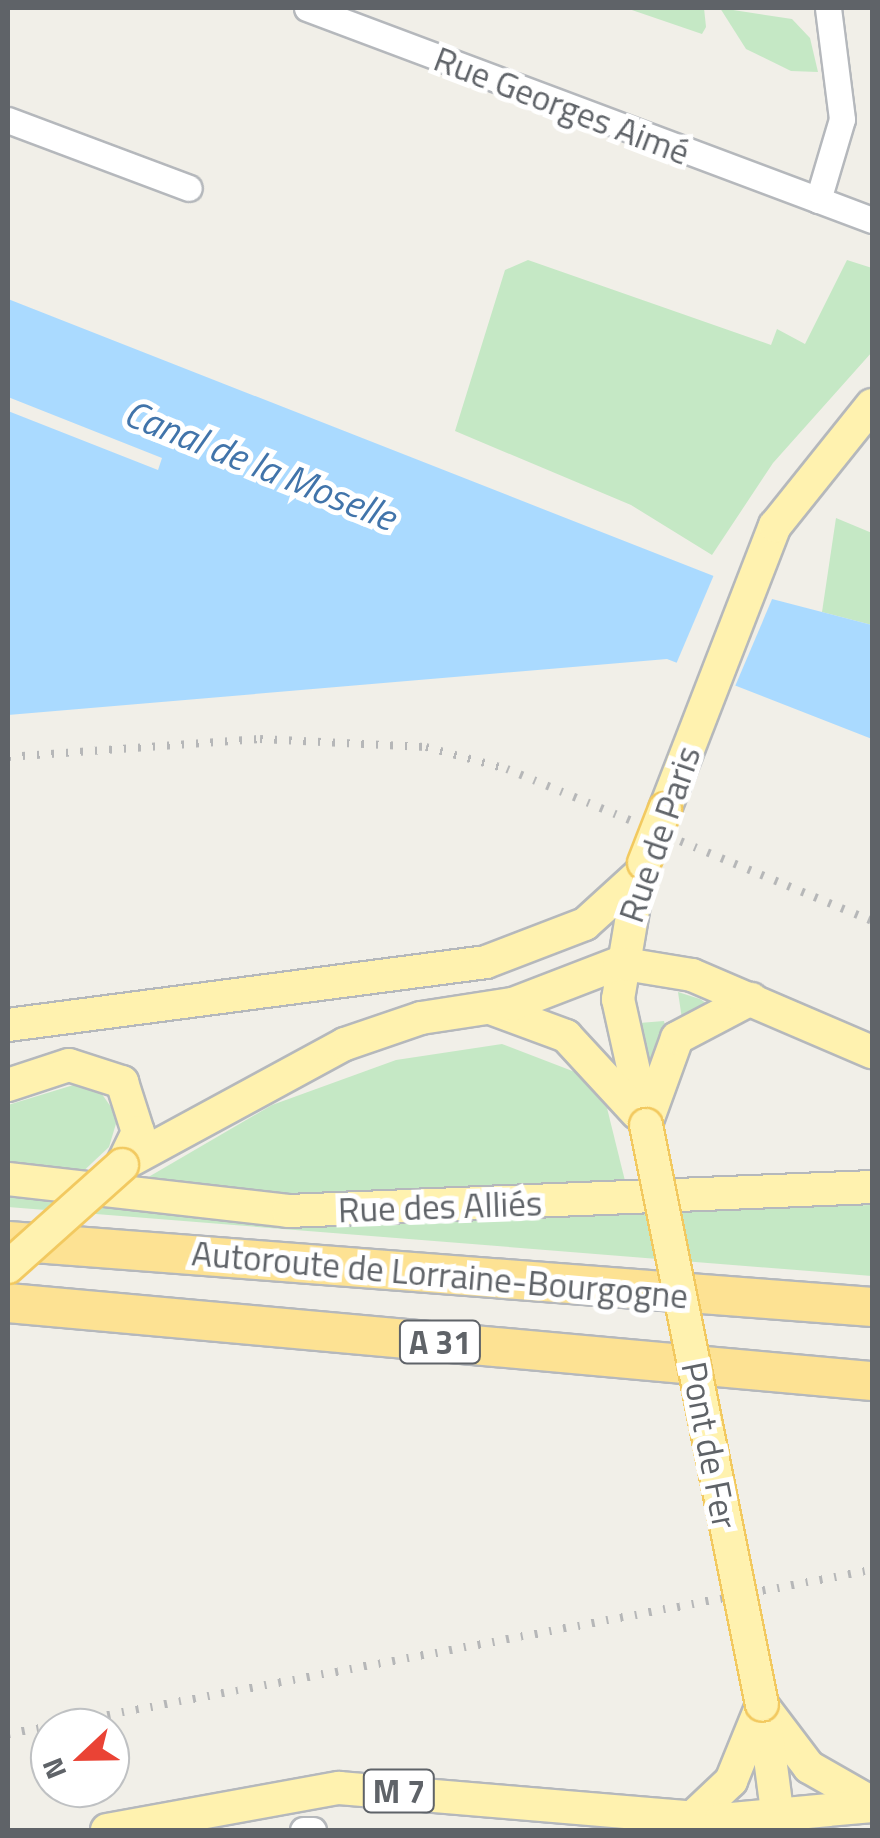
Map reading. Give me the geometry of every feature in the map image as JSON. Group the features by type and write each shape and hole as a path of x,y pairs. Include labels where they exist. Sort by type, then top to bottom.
{"highway":[{"name":"Autoroute de Lorraine-Bourgogne","path":"8,1242 872,1307"},
{"name":"Autoroute de Lorraine-Bourgogne","path":"8,1303 872,1381"}],"main road":[{"name":"Rue de Paris","path":"646,1125 624,1042 618,963 642,869 774,526 872,406"},
{"path":"8,1025 486,962 585,924 642,869"},
{"path":"8,1267 122,1165 345,1044 421,1018 493,1009 618,963 692,975 872,1052"},
{"path":"493,1009 566,1036 646,1125 677,1038 751,999"},
{"path":"8,1085 69,1065 122,1082 138,1132 122,1165"},
{"name":"Pont de Fer","path":"646,1125 762,1706 778,1820"},
{"name":"Rue des Alliés","path":"8,1179 288,1211 872,1187"},
{"path":"694,1816 731,1780 762,1706 809,1767 872,1804"},
{"name":"M 7","path":"107,1830 338,1788 778,1820"},
{"path":"778,1820 872,1804"}],"street":[{"name":"Rue Georges Aimé","path":"307,8 872,220"},
{"path":"818,200 842,119 828,8"},
{"path":"8,120 189,188"},
{"path":"302,1830 313,1830"}],"green space":[{"path":"626,8 704,8 706,27 702,34"},
{"path":"720,8 792,19 810,38 818,72 791,71 746,49"},
{"path":"528,260 771,345 777,329 805,344 847,260 872,268 872,352 773,463 712,555 631,505 455,431 505,270"},
{"path":"836,518 872,533 872,625 822,612"},
{"path":"678,992 700,999 706,1003 682,1019"},
{"path":"664,1021 667,1034 648,1062 639,1023"},
{"path":"502,1044 575,1072 607,1108 627,1189 283,1197 145,1179 272,1105 396,1060"},
{"path":"80,1083 97,1087 118,1117 109,1147 75,1179 8,1165 8,1105"},
{"path":"8,1187 624,1211 872,1205 872,1276 8,1207"}],"water":[{"name":"Canal de la Moselle","path":"8,299 772,599 872,625 872,739 667,659 8,715 8,411 158,470 162,458 8,397"}],"pier":[{"path":"716,570 774,595 733,690 675,666"}],"railway":[{"path":"8,757 260,739 426,747 507,769 872,921"},
{"path":"8,1734 872,1570"}]}
